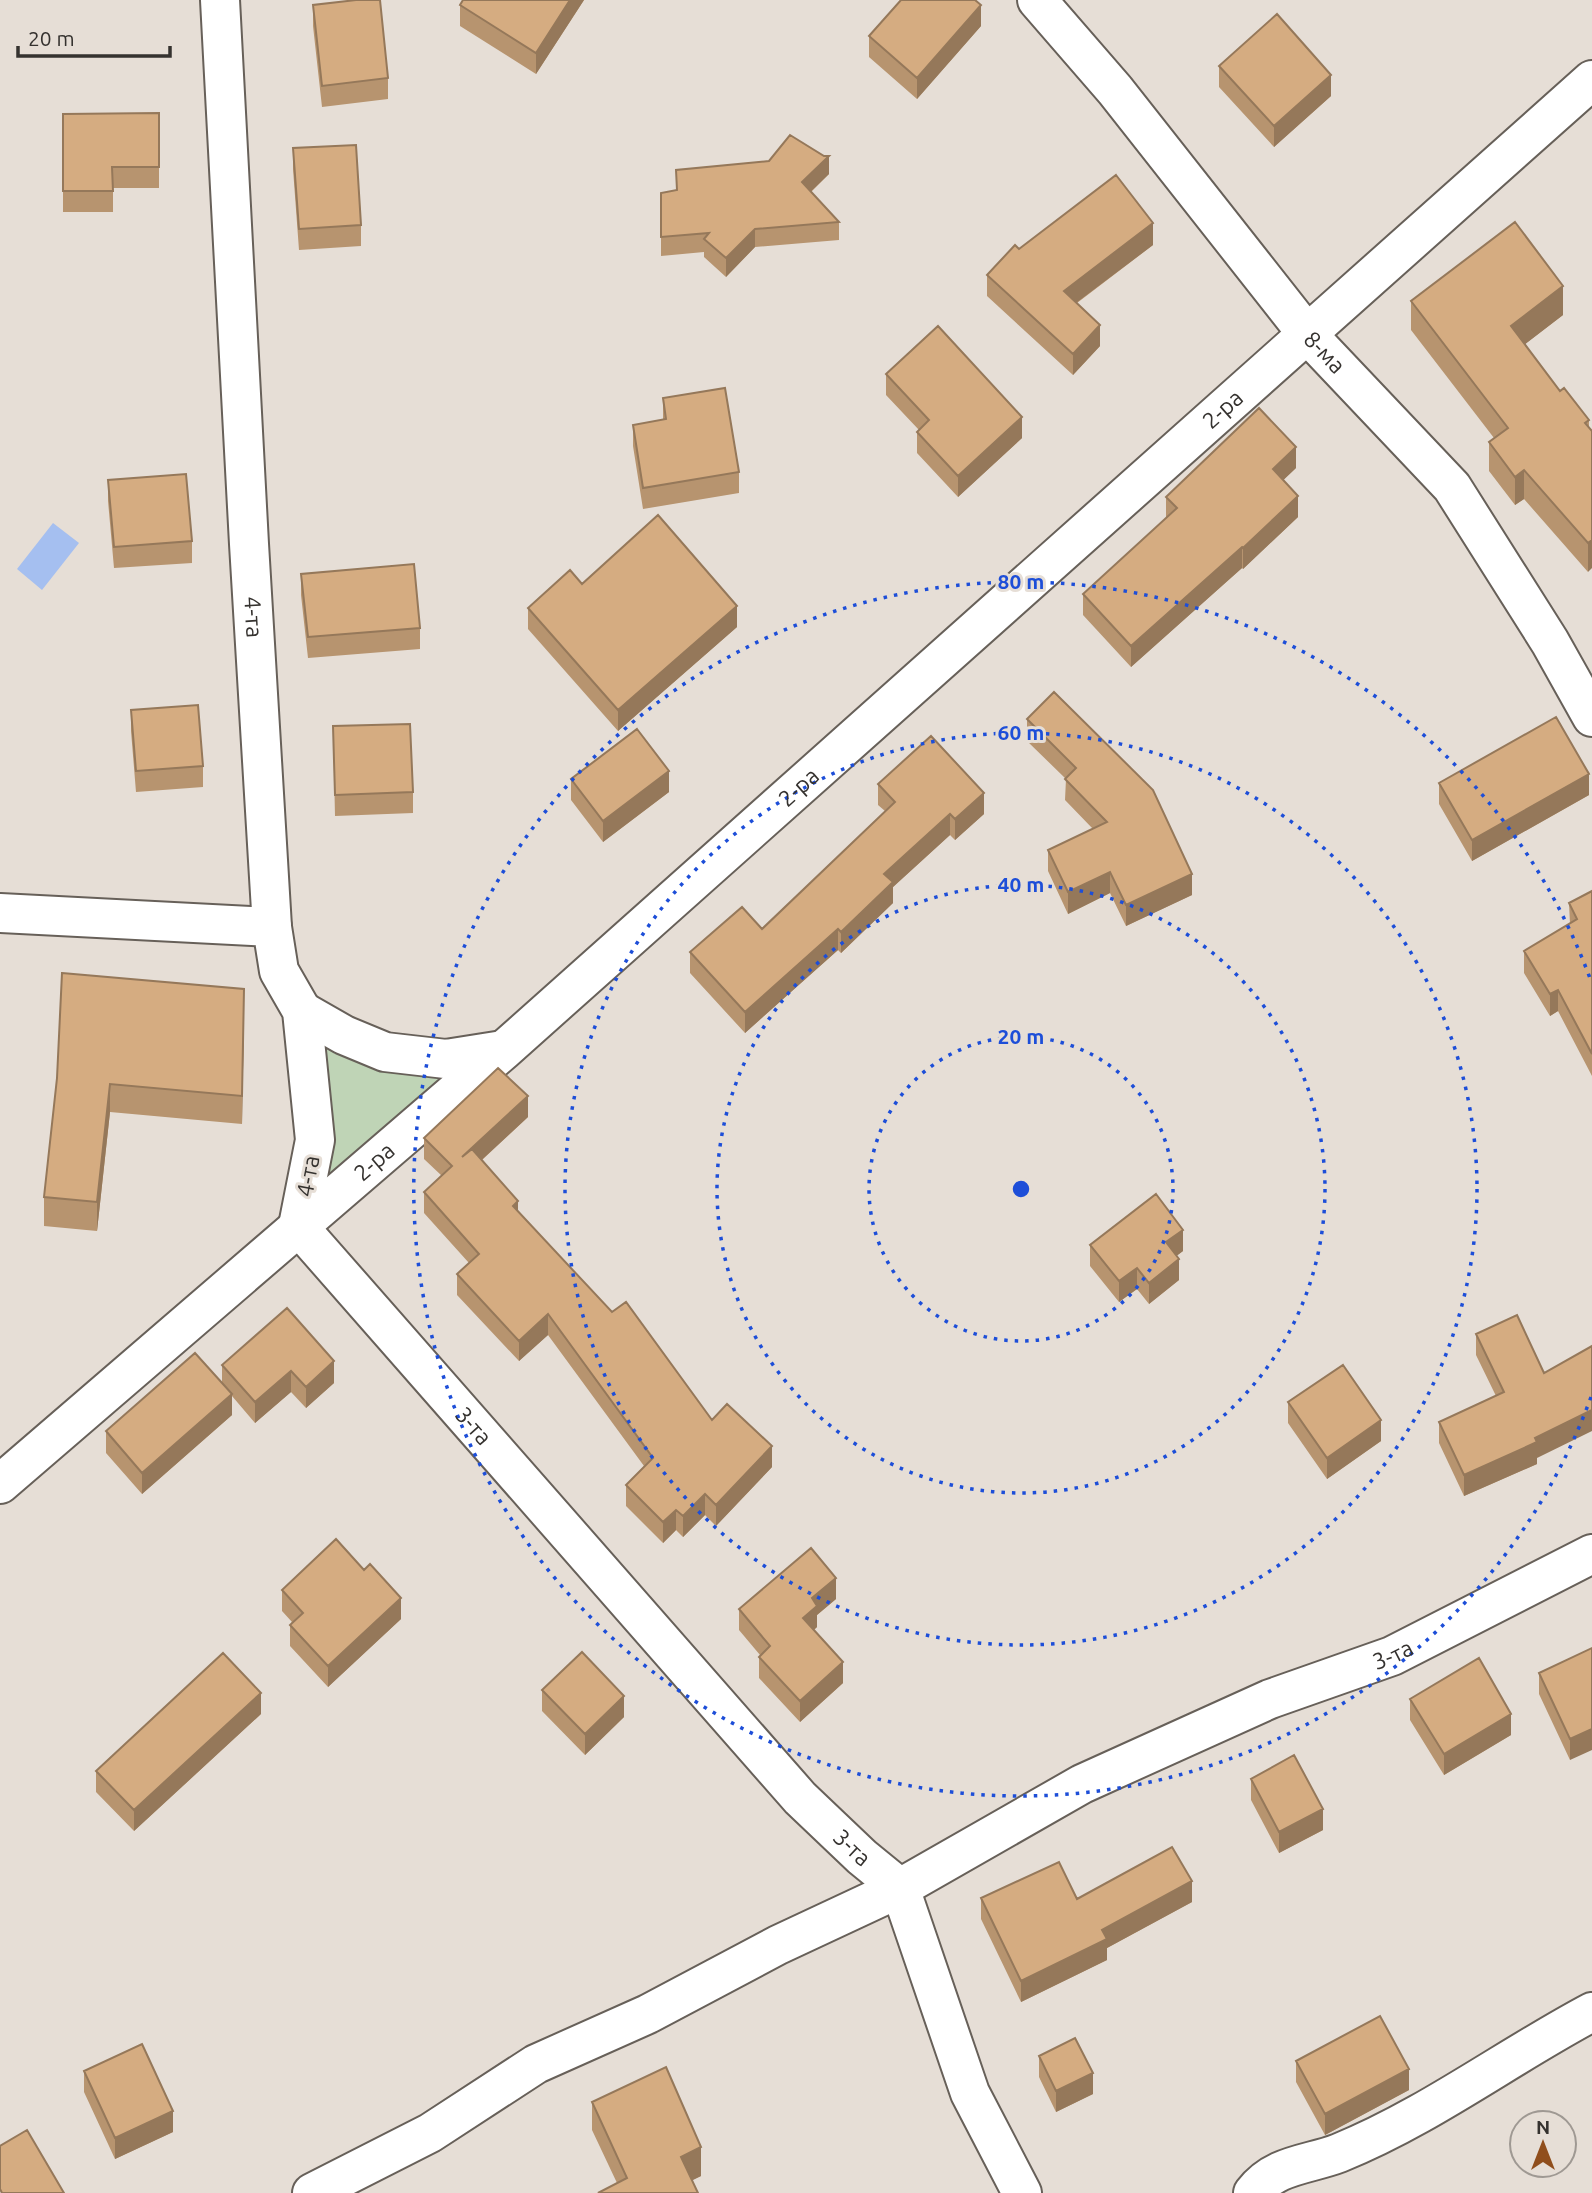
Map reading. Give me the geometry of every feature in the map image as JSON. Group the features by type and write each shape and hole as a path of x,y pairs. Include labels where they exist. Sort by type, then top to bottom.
{"street":[{"name":"4-та","path":"220,0 272,927 279,971 302,1011 315,1140 298,1226"},
{"name":"8-ма","path":"1037,0 1115,90 1308,335 1452,487 1550,642 1592,717"},
{"name":"2-ра","path":"0,1484 503,1050 1592,80"},
{"path":"0,913 272,927"},
{"path":"302,1011 344,1035 385,1052 446,1059 503,1050"},
{"name":"3-та","path":"298,1226 800,1798 862,1857 900,1888 1082,1784 1270,1699 1392,1656 1592,1554"},
{"path":"313,2193 430,2133 536,2064 648,2014 778,1945 900,1888 970,2093 1022,2193"},
{"path":"1253,2193 1282,2169 1336,2154 1382,2134 1592,2012"}],"green space":[{"path":"302,1011 344,1035 504,1050 298,1226"}],"water":[{"path":"53,523 79,543 42,590 17,569"}],"building":[{"path":"380,0 388,78 322,86 313,5"},
{"path":"463,0 570,0 536,53 460,5"},
{"path":"901,0 975,0 981,5 917,78 869,36"},
{"path":"1277,14 1331,75 1274,126 1219,66"},
{"path":"159,113 159,167 112,167 113,191 63,191 63,114"},
{"path":"790,135 824,156 829,156 802,182 839,222 755,229 726,258 704,239 709,233 661,237 661,193 677,190 676,170 769,161"},
{"path":"356,145 361,225 299,229 293,148"},
{"path":"1116,175 1153,223 1064,291 1100,325 1073,354 987,275 1015,245 1019,249"},
{"path":"1515,222 1563,286 1511,326 1560,391 1564,388 1589,420 1585,423 1592,431 1592,540 1588,543 1524,470 1515,477 1489,442 1508,428 1411,301"},
{"path":"938,326 1022,417 958,476 917,432 929,420 886,374"},
{"path":"725,388 739,472 643,488 633,425 666,419 663,398"},
{"path":"1259,408 1296,447 1273,469 1298,496 1131,646 1083,594 1177,508 1166,497"},
{"path":"186,474 192,541 114,547 108,480"},
{"path":"658,515 737,606 618,710 528,608 570,570 582,584"},
{"path":"414,564 420,628 308,637 301,574"},
{"path":"1054,692 1153,790 1192,874 1126,905 1110,872 1068,892 1048,850 1107,822 1065,779 1076,768 1027,719"},
{"path":"198,705 203,766 136,771 131,710"},
{"path":"1556,717 1589,774 1472,840 1439,783"},
{"path":"410,724 413,792 335,795 333,726"},
{"path":"637,729 669,771 603,821 571,779"},
{"path":"931,736 984,793 955,819 950,814 884,874 893,882 841,932 838,929 745,1012 690,952 742,907 762,929 895,802 878,784"},
{"path":"1592,891 1592,1054 1558,990 1550,994 1524,951 1577,919 1569,903"},
{"path":"62,973 244,989 242,1096 110,1084 97,1202 44,1197 57,1078"},
{"path":"498,1068 528,1096 462,1157 472,1149 518,1201 513,1206 612,1312 626,1302 712,1420 727,1404 772,1446 716,1505 705,1494 683,1516 676,1510 663,1522 626,1485 653,1458 548,1314 519,1341 457,1274 479,1254 424,1192 452,1166 424,1138"},
{"path":"1156,1194 1183,1230 1166,1242 1179,1259 1149,1283 1137,1268 1119,1281 1090,1245"},
{"path":"287,1308 334,1361 306,1387 291,1371 255,1402 222,1365"},
{"path":"1517,1315 1544,1373 1592,1346 1592,1410 1535,1438 1537,1442 1464,1475 1439,1422 1504,1392 1476,1334"},
{"path":"195,1353 232,1394 142,1473 106,1431"},
{"path":"1343,1365 1381,1420 1327,1458 1288,1402"},
{"path":"336,1539 364,1570 370,1564 401,1598 328,1666 290,1625 303,1613 282,1590"},
{"path":"811,1548 836,1578 812,1598 817,1606 803,1618 843,1662 800,1701 759,1657 770,1646 739,1609"},
{"path":"1592,1648 1592,1729 1570,1739 1539,1673"},
{"path":"582,1652 624,1696 585,1734 542,1690"},
{"path":"223,1653 261,1693 134,1810 96,1771"},
{"path":"1479,1658 1511,1714 1444,1754 1410,1699"},
{"path":"1294,1755 1323,1809 1279,1832 1251,1779"},
{"path":"1172,1847 1192,1881 1102,1930 1107,1939 1021,1981 981,1898 1059,1862 1077,1899"},
{"path":"1380,2016 1409,2069 1325,2114 1296,2061"},
{"path":"1075,2038 1093,2073 1056,2091 1039,2056"},
{"path":"142,2044 173,2111 115,2138 84,2071"},
{"path":"666,2067 701,2147 681,2157 698,2193 598,2193 627,2178 592,2102"},
{"path":"27,2130 64,2193 2,2193 0,2146"}]}
